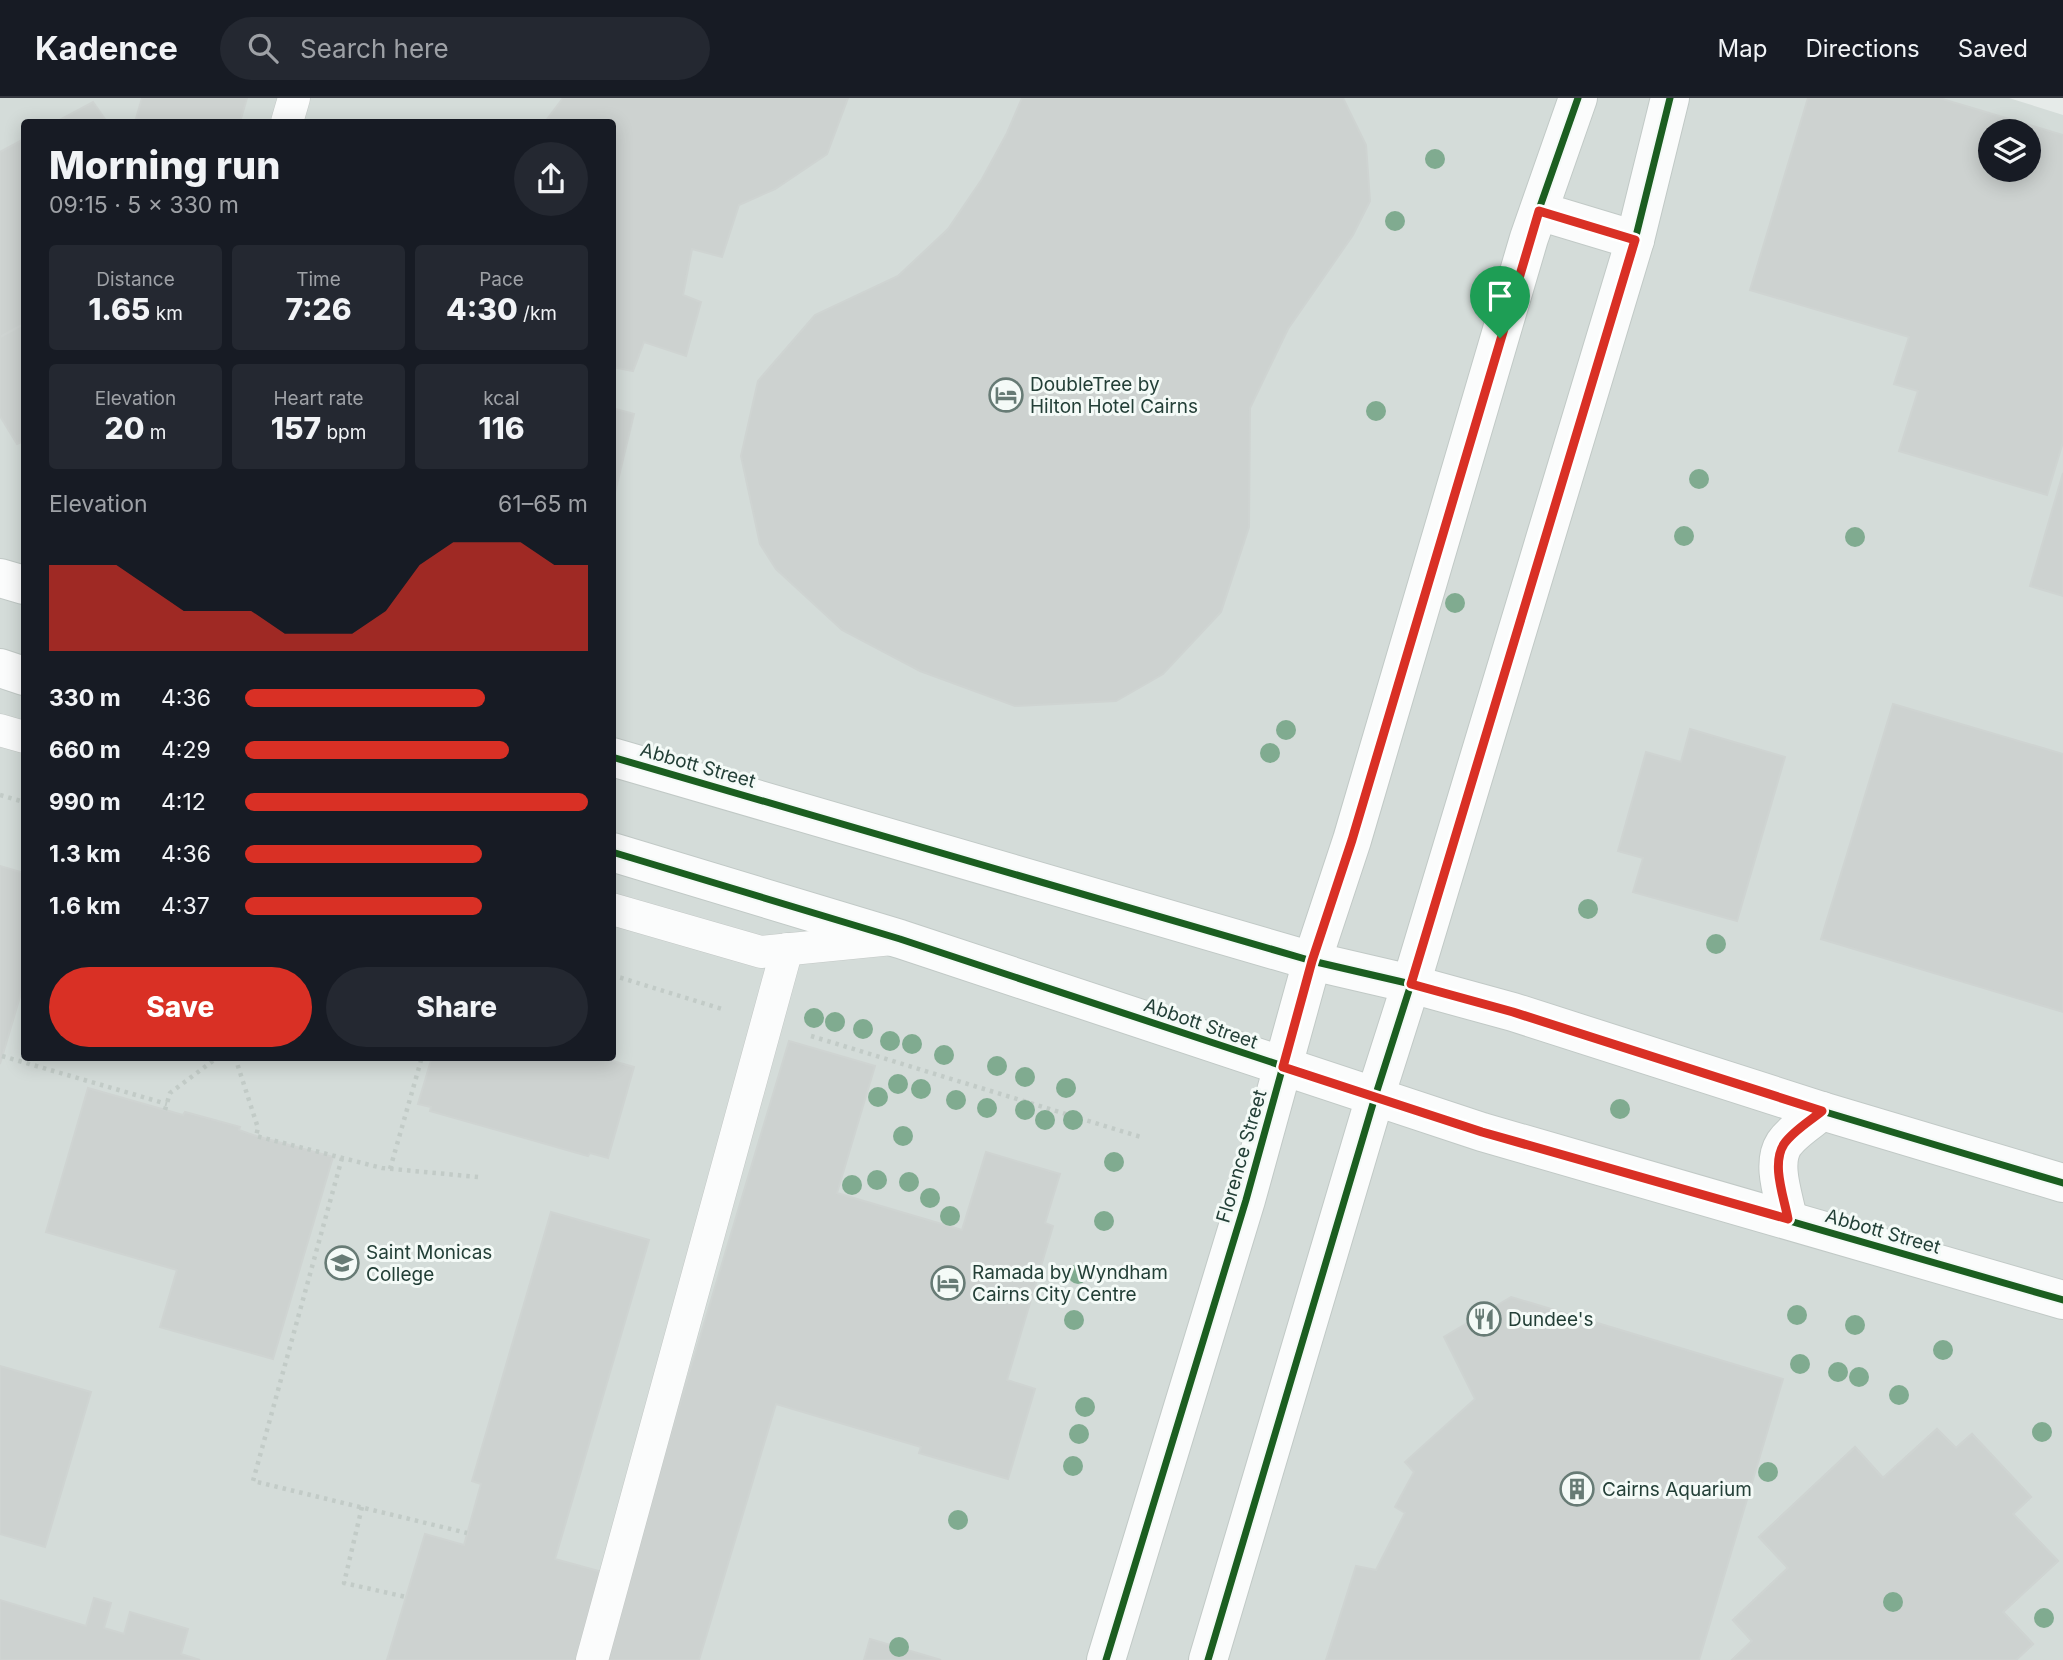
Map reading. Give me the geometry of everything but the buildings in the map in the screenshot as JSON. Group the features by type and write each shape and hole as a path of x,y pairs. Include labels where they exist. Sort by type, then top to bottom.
{"street":[{"name":"Florence Street","path":"1106,1660 1246,1199 1312,961 1352,840 1539,211 1578,98"},
{"path":"1208,1660 1375,1097 1635,240 1670,98"},
{"path":"1539,211 1635,240"},
{"path":"0,578 21,584"},
{"path":"0,668 21,675"},
{"name":"Abbott Street","path":"616,758 1312,961 1513,1012 1822,1111 2063,1183"},
{"name":"Abbott Street","path":"616,853 900,939 1482,1132 2063,1300"},
{"path":"1788,1219 1779,1167 1780,1153 1787,1141 1822,1111"}],"lane":[{"path":"288,119 294,98"},
{"path":"0,730 21,736"},
{"path":"616,910 761,952 900,939"},
{"path":"592,1660 787,949"}],"path":[{"path":"0,795 21,801"},
{"path":"616,976 1141,1137"},
{"path":"2,1056 166,1107 170,1093 213,1061"},
{"path":"236,1061 258,1128 256,1136 390,1168 478,1177"},
{"path":"390,1168 421,1061"},
{"path":"342,1158 253,1481 467,1532"},
{"path":"362,1507 344,1583 406,1597"}],"shaded area":[{"path":"0,98 2009,98 2063,115 2063,1660 0,1660"}],"cycle path":[{"path":"1106,1660 1246,1200 1312,961 1352,840 1529,238 1578,98"},
{"path":"1208,1660 1375,1097 1635,240 1670,98"},
{"path":"616,758 1312,961 1513,1012 1822,1111 2063,1183"},
{"path":"616,853 900,939 1482,1132 2063,1300"}],"place":[{"name":"DoubleTree by Hilton Hotel Cairns","path":"1006,395"},
{"name":"Saint Monicas College","path":"342,1263"},
{"name":"Ramada by Wyndham Cairns City Centre","path":"948,1283"},
{"name":"Dundee's","path":"1484,1319"},
{"name":"Cairns Aquarium","path":"1577,1489"}],"route":[{"path":"1539,211 1635,240 1411,984 1513,1012 1822,1111 1787,1141 1780,1153 1779,1167 1788,1219 1482,1132 1283,1067 1312,961 1352,840 1500,338 1539,211"}]}
